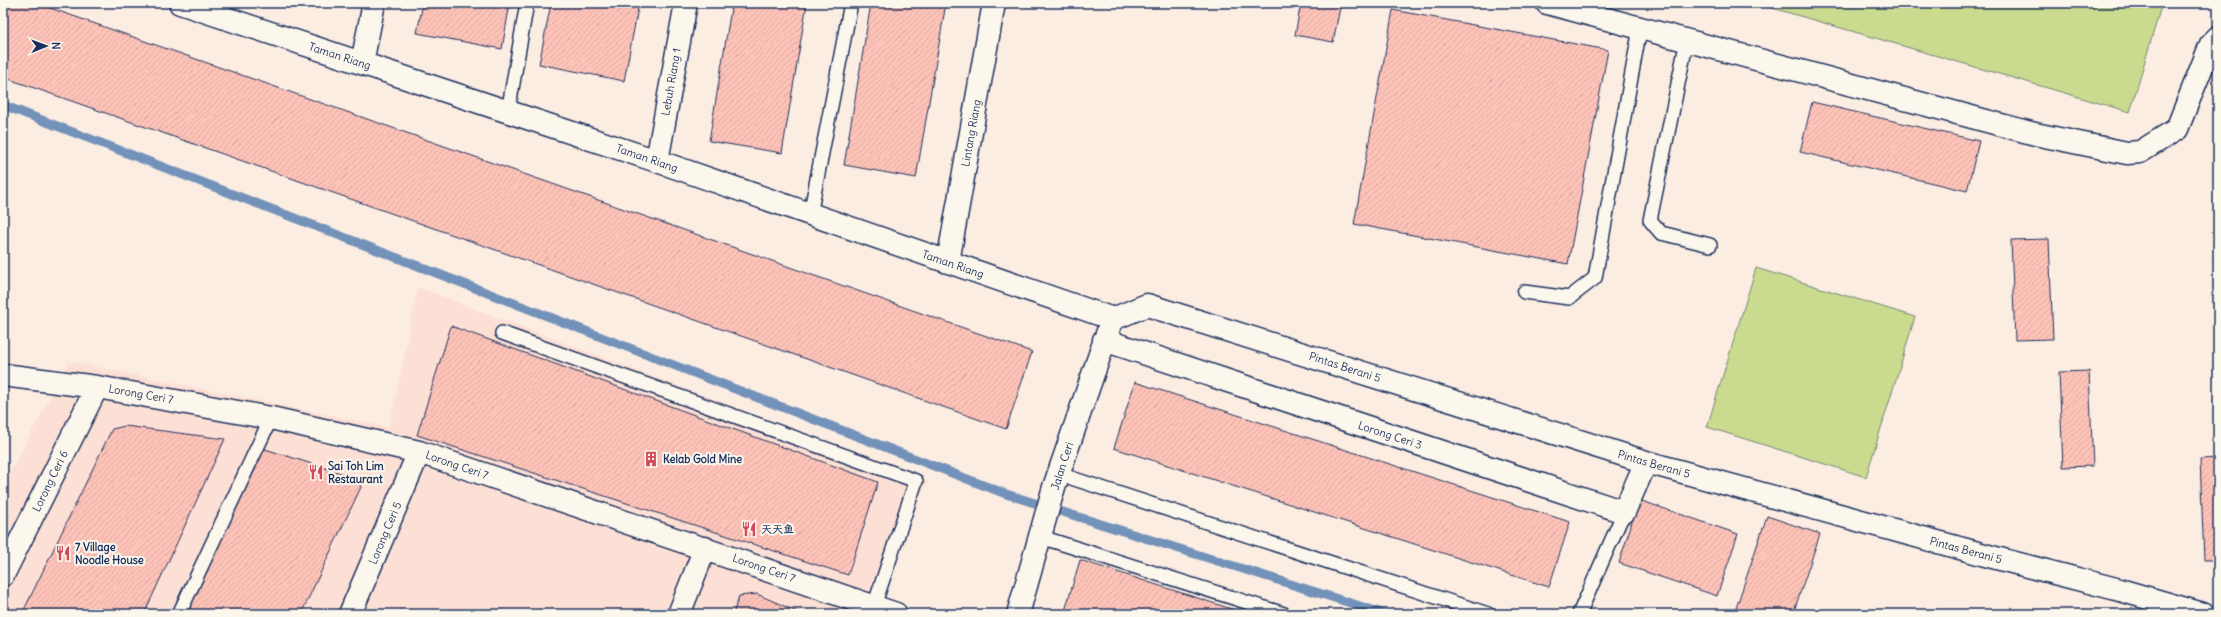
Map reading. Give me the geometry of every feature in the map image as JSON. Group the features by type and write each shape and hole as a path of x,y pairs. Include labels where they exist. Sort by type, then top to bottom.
{"street":[{"name":"Taman Riang","path":"180,3 217,9 362,63 657,161 1113,319"},
{"path":"362,63 374,3"},
{"name":"Lebuh Riang 1","path":"657,161 686,3"},
{"name":"Lintang Riang","path":"948,262 994,3"},
{"path":"1547,3 2035,134 2127,153 2140,152 2177,129 2211,44 2218,37"},
{"name":"Pintas Berani 5","path":"1113,319 1147,305 1646,462 1996,558 2120,590 2203,614"},
{"name":"Jalan Ceri","path":"1018,614 1057,480 1104,340 1113,319"},
{"name":"Lorong Ceri 3","path":"1104,340 1624,512"},
{"name":"Lorong Ceri 7","path":"3,375 97,386 271,418 419,452 705,548 873,610 896,614"},
{"name":"Lorong Ceri 6","path":"3,576 97,386"},
{"name":"Lorong Ceri 5","path":"350,614 419,452"},
{"path":"1624,512 1646,462"},
{"path":"679,614 705,548"}],"lane":[{"path":"508,112 527,3"},
{"path":"810,214 851,3"},
{"path":"1524,292 1569,298 1595,278 1640,28"},
{"path":"1687,40 1650,220 1661,233 1710,245"},
{"path":"502,332 916,481 873,610"},
{"path":"179,614 271,418"},
{"path":"1057,480 1488,614"},
{"path":"1578,614 1624,512"},
{"path":"1043,531 1284,614"}],"shaded area":[{"path":"418,287 928,481 870,614 3,614 3,486 69,361 389,427"}],"green space":[{"path":"1755,3 2162,3 2130,112"},
{"path":"1756,268 1915,317 1866,477 1707,427"}],"building":[{"path":"3,3 36,3 1032,352 1006,429 3,77"},
{"path":"423,3 510,3 502,49 417,33"},
{"path":"551,3 639,3 624,81 539,64"},
{"path":"732,3 807,3 782,153 709,141"},
{"path":"871,3 946,3 916,178 844,165"},
{"path":"1301,3 1341,3 1333,42 1295,35"},
{"path":"1393,10 1608,50 1568,264 1354,224"},
{"path":"1812,102 1979,141 1967,191 1800,152"},
{"path":"2049,239 2053,339 2015,340 2011,240"},
{"name":"Kelab Gold Mine","path":"451,326 878,482 848,575 417,435"},
{"path":"2089,371 2093,466 2063,467 2059,372"},
{"path":"1135,382 1570,522 1549,587 1114,448"},
{"path":"125,426 225,439 144,614 22,614 112,429"},
{"path":"262,448 359,479 361,487 301,614 186,614"},
{"path":"2218,458 2218,560 2204,560 2200,459"},
{"path":"1639,500 1738,534 1717,596 1619,563"},
{"path":"1767,516 1820,534 1793,614 1734,614"},
{"path":"1080,560 1247,614 1064,614"},
{"path":"757,594 802,614 733,614 739,596"}],"waterway":[{"path":"3,105 1006,494 1385,614"}],"place":[{"name":"Kelab Gold Mine","path":"651,459"},
{"name":"Sai Toh Lim Restaurant","path":"316,472"},
{"name":"天天鱼","path":"749,529"},
{"name":"7 Village Noodle House","path":"63,553"}]}
